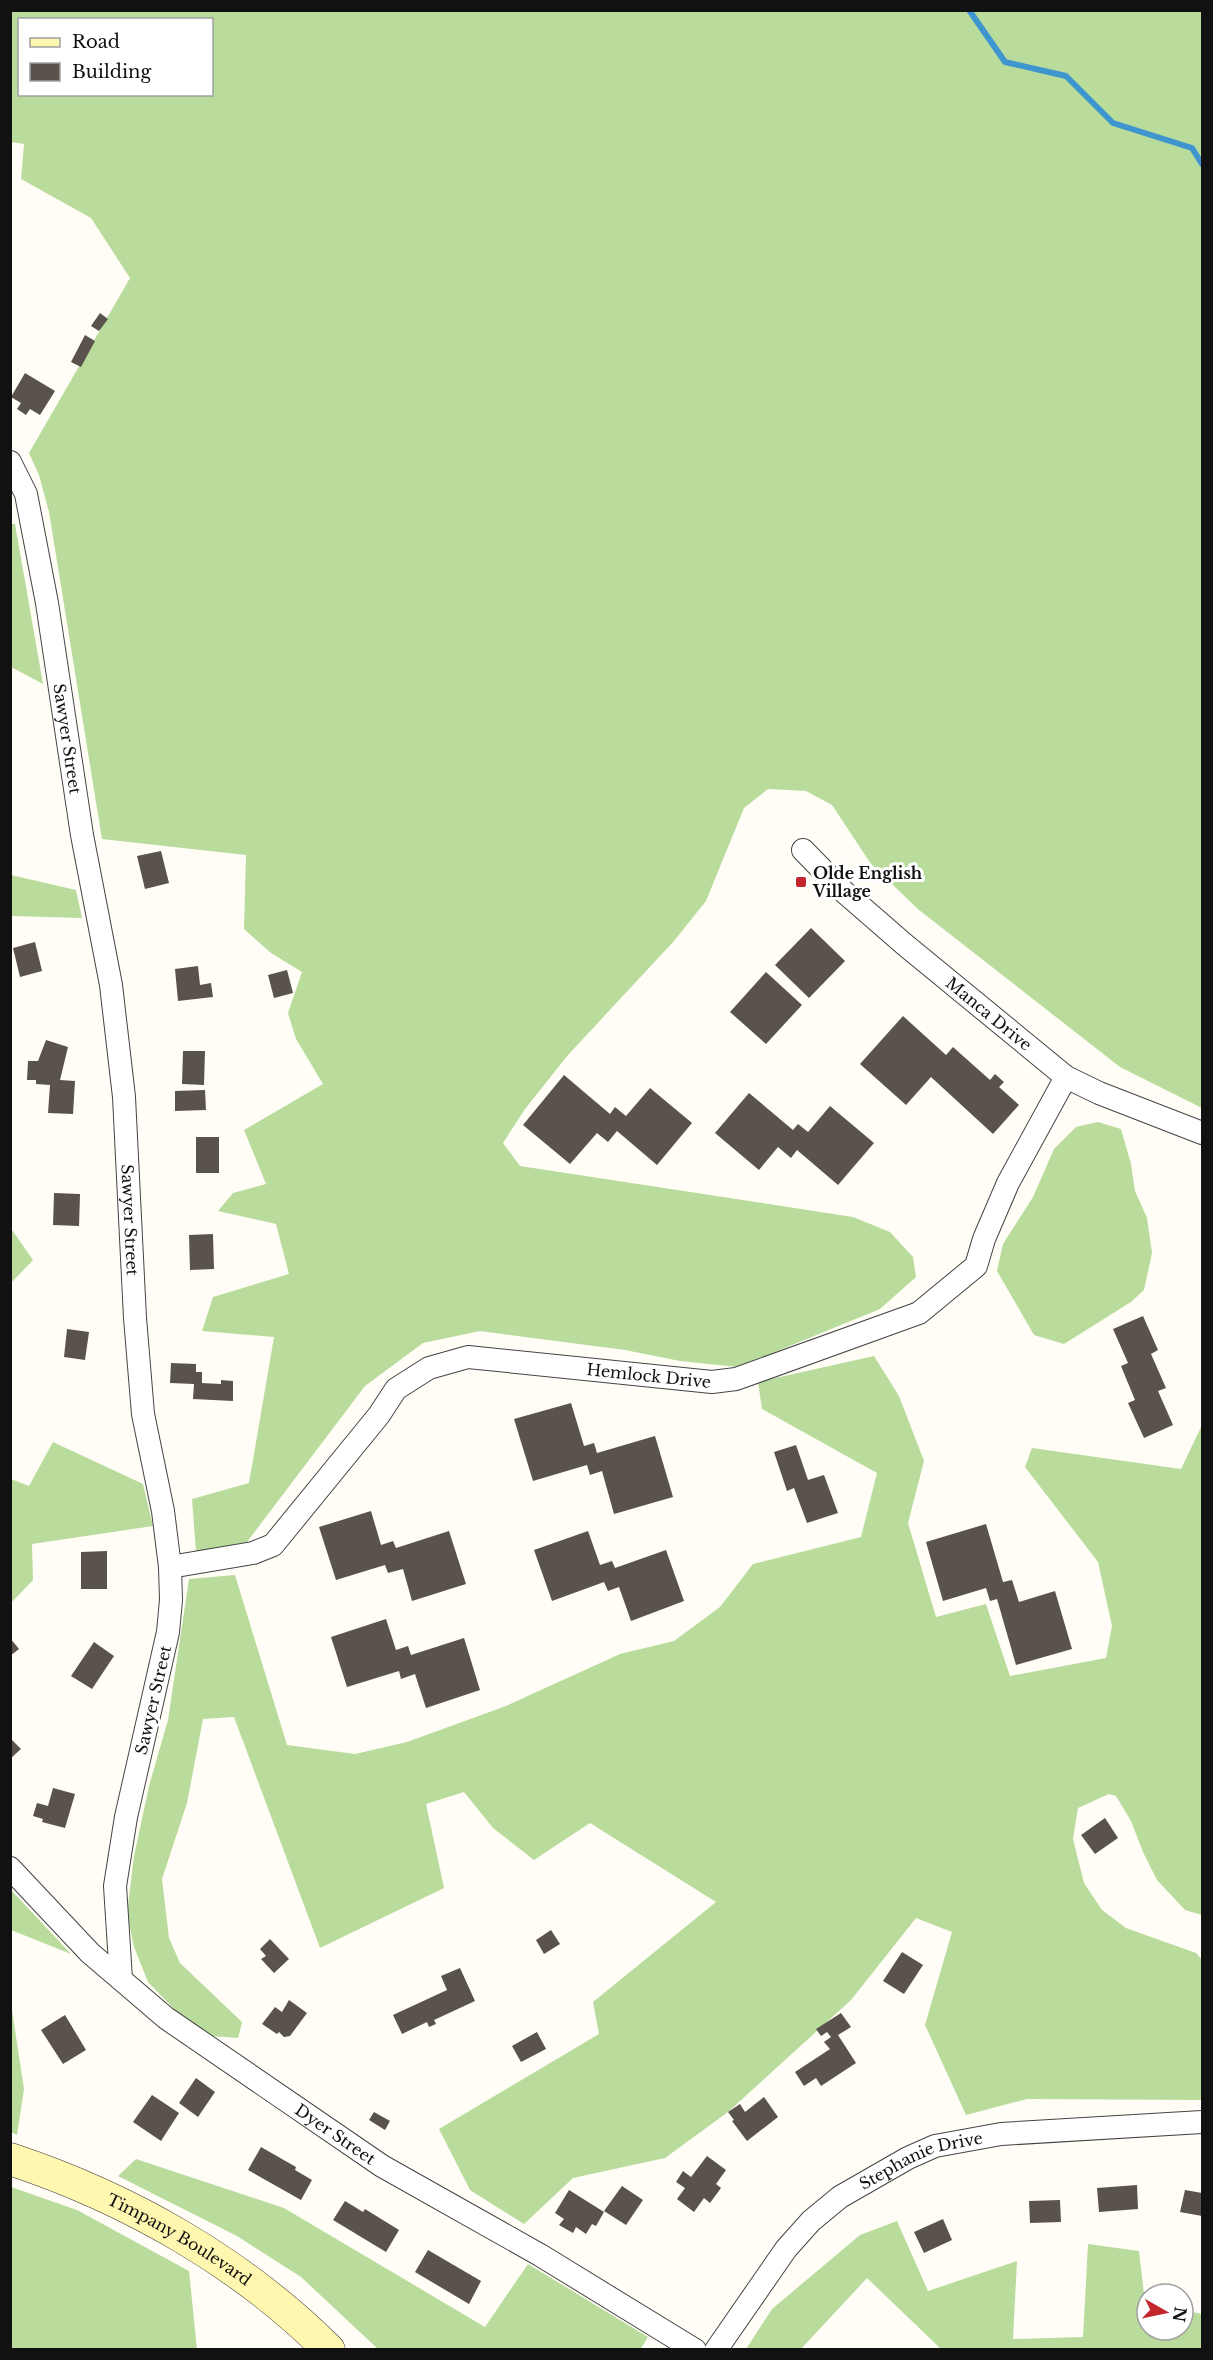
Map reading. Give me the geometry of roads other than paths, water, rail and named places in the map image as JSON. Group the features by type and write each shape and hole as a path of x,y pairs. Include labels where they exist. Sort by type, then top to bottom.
{"main road":[{"name":"Timpany Boulevard","path":"10,2159 101,2195 170,2230 259,2289 329,2349"}],"street":[{"name":"Sawyer Street","path":"10,462 26,494 47,603 82,835 111,986 124,1097 135,1318 143,1414 163,1511 170,1568 171,1600 168,1632 126,1817 115,1886 121,1979"},
{"name":"Manca Drive","path":"803,850 843,891 897,938 1066,1077 1099,1093 1203,1133"},
{"name":"Hemlock Drive","path":"170,1568 253,1553 273,1545 379,1415 396,1389 429,1368 468,1356 712,1382 736,1379 919,1313 976,1266 984,1239 1004,1192 1066,1077"},
{"name":"Dyer Street","path":"10,1868 90,1953 166,2018 382,2166 540,2255 695,2349"},
{"name":"Stephanie Drive","path":"716,2349 786,2249 811,2221 840,2197 908,2158 935,2146 1001,2134 1203,2122"}],"waterway":[{"path":"969,10 1005,62 1066,76 1113,123 1192,148 1202,164"}],"place":[{"name":"Olde English Village","path":"801,882"}]}
